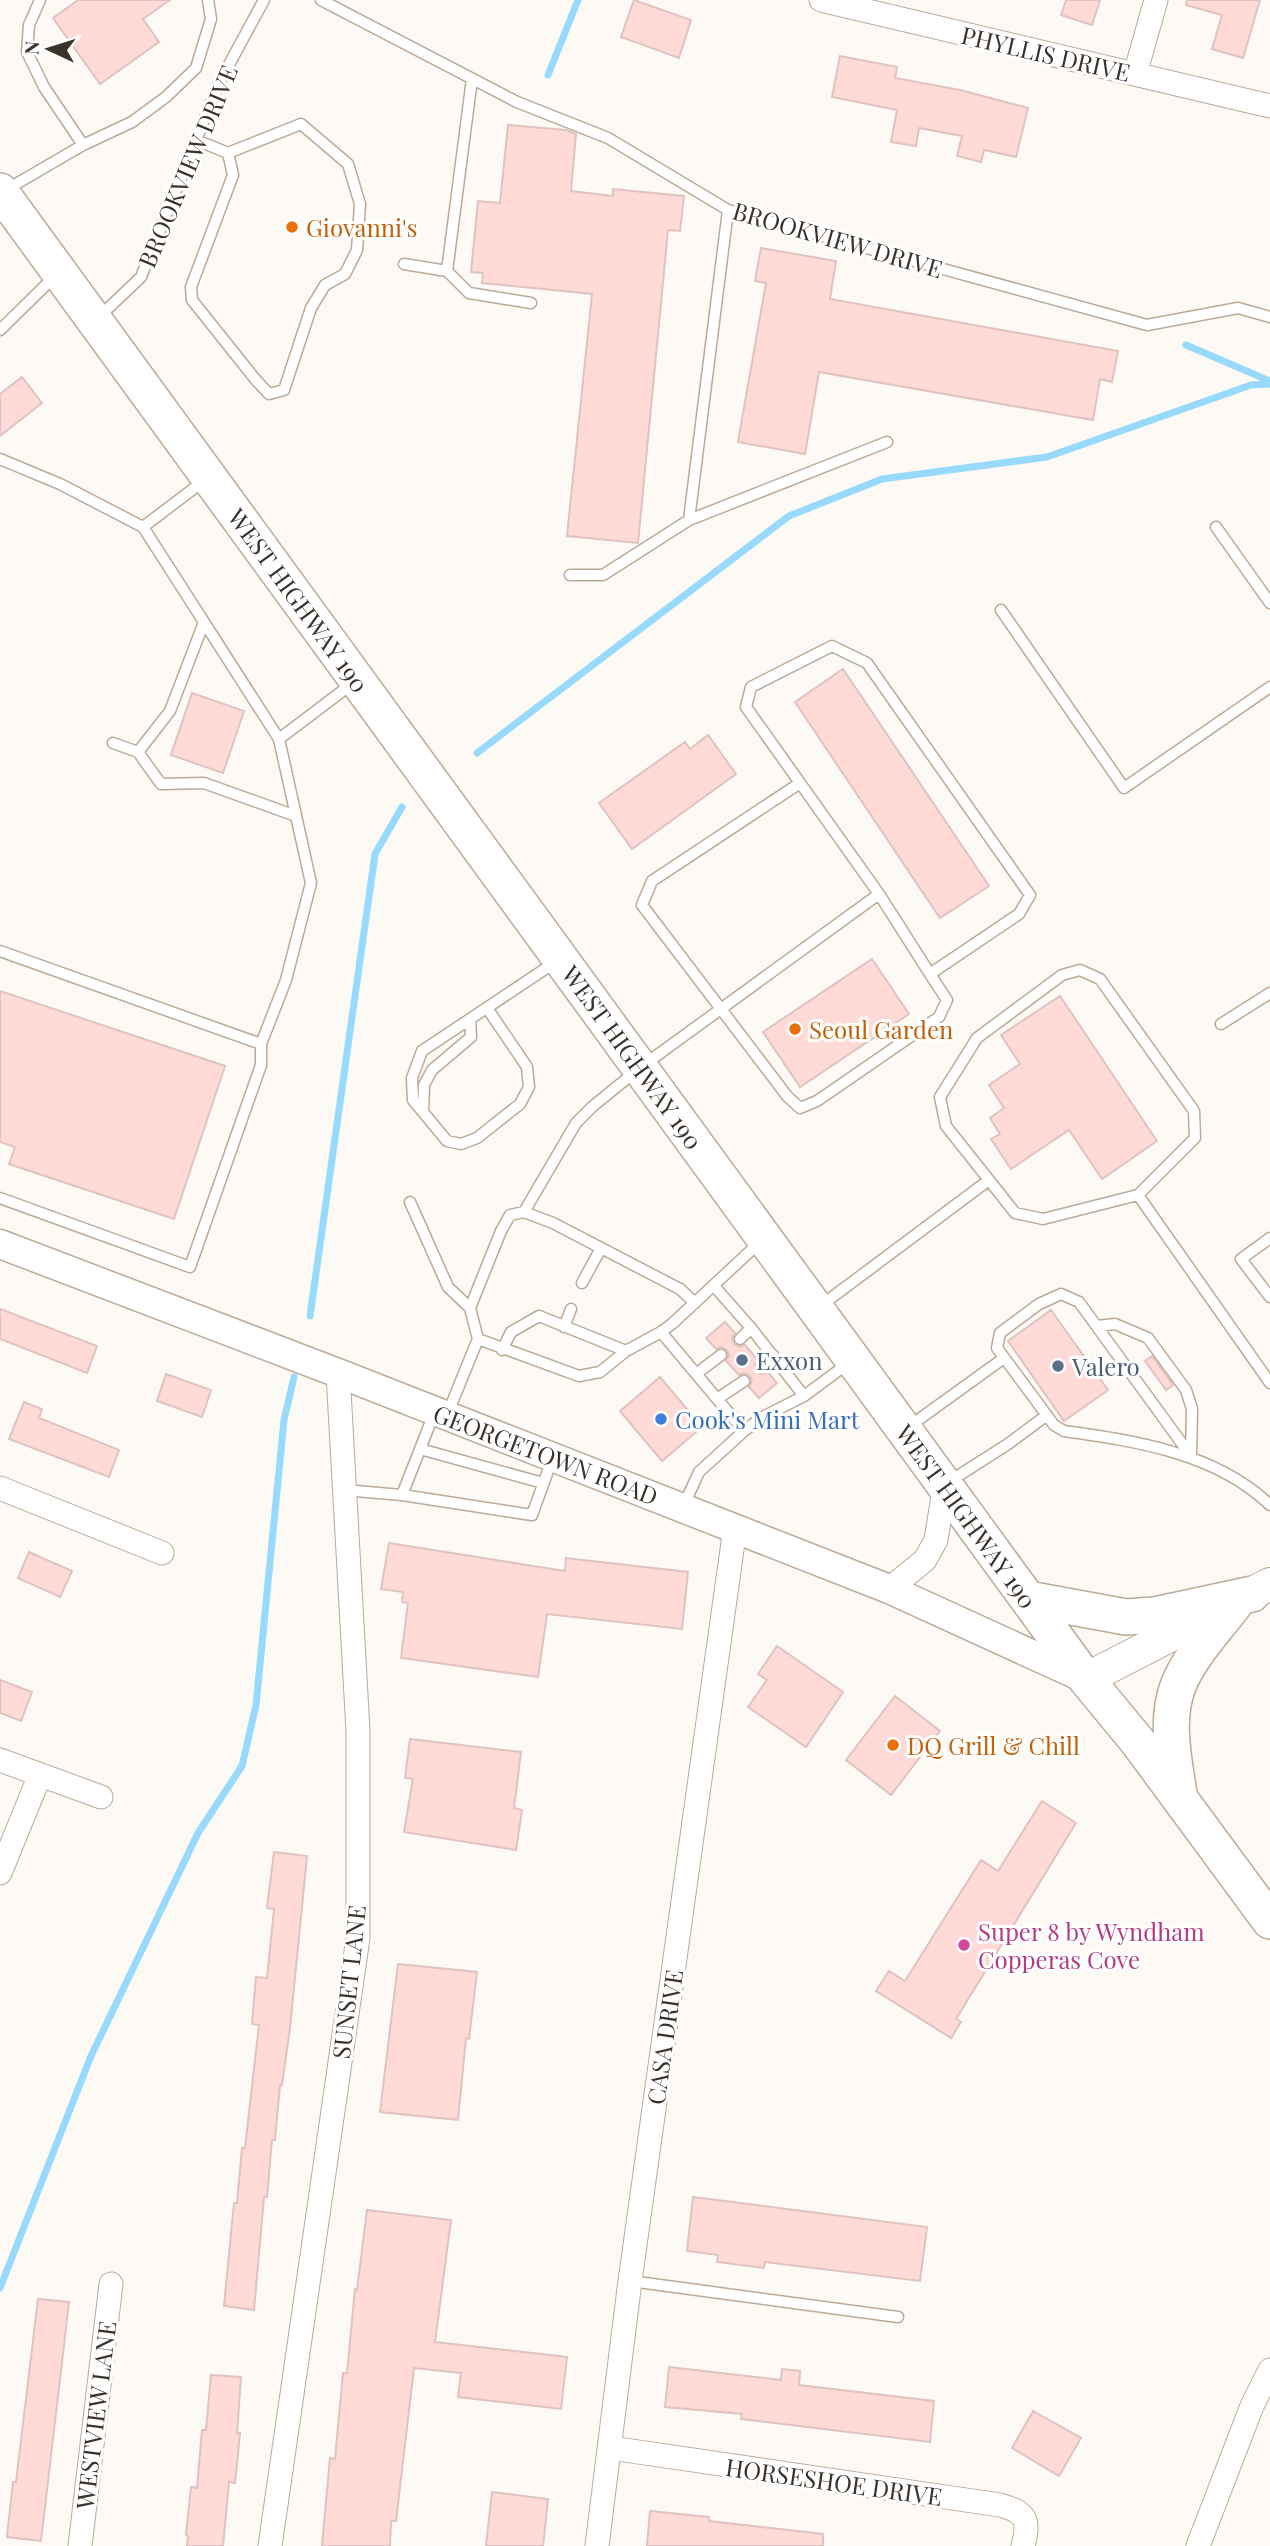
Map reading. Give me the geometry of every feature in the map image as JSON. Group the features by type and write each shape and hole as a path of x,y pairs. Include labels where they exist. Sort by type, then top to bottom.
{"main road":[{"name":"WEST HIGHWAY 190","path":"1,192 817,1308 852,1360 1086,1679 1138,1742 1270,1922"},
{"path":"1028,1599 1126,1617 1154,1615 1253,1593"},
{"path":"1086,1679 1253,1593"},
{"path":"1179,1798 1172,1743 1172,1714 1178,1687 1191,1662 1253,1593"}],"street":[{"name":"PHYLLIS DRIVE","path":"823,0 1270,106"},
{"path":"1135,74 1156,0"},
{"name":"GEORGETOWN ROAD","path":"0,1244 441,1413 548,1470 683,1507 889,1589 1086,1679"},
{"name":"SUNSET LANE","path":"270,2546 358,1938 358,1731 338,1373"},
{"path":"889,1589 925,1560 936,1540 945,1484"},
{"path":"0,1489 162,1553"},
{"name":"CASA DRIVE","path":"597,2546 630,2281 735,1528"},
{"path":"0,1760 101,1797"},
{"path":"0,1873 40,1775"},
{"name":"WESTVIEW LANE","path":"80,2546 111,2284"},
{"path":"1198,2546 1252,2406 1270,2371"},
{"name":"HORSESHOE DRIVE","path":"611,2448 1000,2505 1018,2510 1023,2517 1026,2527 1023,2546"}],"lane":[{"path":"40,0 29,25 27,52 44,87 83,145"},
{"path":"1,192 83,145 132,122 166,97 196,68 211,19 208,0"},
{"name":"BROOKVIEW DRIVE","path":"95,321 141,278 219,83 264,0"},
{"name":"BROOKVIEW DRIVE","path":"321,0 517,102 608,138 728,210 1147,325 1238,308 1270,317"},
{"path":"447,271 472,79"},
{"path":"196,140 228,153 301,124 348,164 360,204 357,250 345,274 325,285 311,308 284,390 269,394 192,300 191,287 233,175 228,153"},
{"path":"690,520 728,210"},
{"path":"404,264 447,271 469,293 531,303"},
{"path":"0,330 59,272"},
{"path":"570,575 603,575 690,520 887,442"},
{"path":"0,459 60,484 143,527 279,738 311,883 304,919 286,980 261,1044 261,1065 190,1267 0,1198"},
{"path":"143,527 209,477"},
{"path":"1216,527 1270,603"},
{"path":"1001,610 1124,788 1270,687"},
{"path":"138,752 170,711 204,622"},
{"path":"800,783 652,881 642,905 787,1096 800,1108 817,1101 939,1017 947,1000 930,974 879,894 746,707 751,687 832,646 867,663 1030,895 1019,914 930,974"},
{"path":"279,738 357,680"},
{"path":"113,743 138,752 161,784 204,783 296,816"},
{"path":"524,1212 576,1123 592,1107 640,1067 879,894"},
{"path":"0,951 261,1044"},
{"path":"487,1008 527,1066 528,1087 520,1104 477,1138 461,1144 447,1141 413,1100 412,1078 422,1051 561,958"},
{"path":"1080,970 1100,979 1194,1111 1195,1138 1138,1195 1042,1219 1015,1213 989,1180 946,1126 940,1097 977,1038 1062,975 1080,970"},
{"path":"1221,1024 1270,993"},
{"path":"423,1111 424,1085 432,1070 471,1037 470,1018"},
{"path":"817,1308 989,1180"},
{"path":"1138,1195 1270,1382"},
{"path":"402,1495 420,1449 478,1339 470,1308 448,1287 410,1202"},
{"path":"470,1308 501,1231 510,1215 524,1212 553,1223 680,1289 695,1303"},
{"path":"478,1339 579,1376 600,1372 626,1350 661,1332 765,1238"},
{"path":"1270,1238 1241,1259 1270,1297"},
{"path":"582,1283 601,1248"},
{"path":"713,1286 773,1354 804,1395"},
{"path":"1191,1456 1079,1302 1061,1294 1039,1304 1000,1333 998,1348 1054,1425 1064,1431 1191,1456 1219,1470 1270,1505"},
{"path":"564,1327 571,1308"},
{"path":"502,1350 511,1332 539,1316 626,1350"},
{"path":"1097,1326 1115,1324 1148,1338 1156,1348 1186,1390 1192,1409 1191,1456"},
{"path":"740,1339 751,1328"},
{"path":"661,1332 744,1431"},
{"path":"696,1374 721,1354"},
{"path":"763,1366 773,1354"},
{"path":"905,1429 1004,1358"},
{"path":"683,1507 699,1472 744,1431 761,1418 804,1395 852,1360"},
{"path":"717,1399 744,1381"},
{"path":"945,1484 1008,1444 1047,1415"},
{"path":"344,1490 402,1495 531,1515 548,1470 420,1449"},
{"path":"630,2281 898,2317"}],"building":[{"path":"78,0 170,0 143,19 159,42 100,84 53,18"},
{"path":"634,0 691,20 679,58 621,37"},
{"path":"1066,0 1100,0 1092,25 1061,15"},
{"path":"1187,0 1260,0 1243,58 1212,49 1222,15 1186,5"},
{"path":"840,56 897,67 895,78 960,90 1028,108 1016,157 984,150 981,162 957,156 962,136 919,128 916,146 891,142 897,110 832,97"},
{"path":"508,125 566,130 576,134 571,191 613,196 613,189 684,196 680,231 668,230 638,543 567,536 592,294 482,283 483,273 471,272 478,201 500,203"},
{"path":"761,248 836,261 830,299 1118,351 1112,382 1100,379 1093,420 819,372 805,454 738,442 766,283 755,281"},
{"path":"22,377 42,403 0,436 0,394"},
{"path":"843,669 989,886 940,918 795,702"},
{"path":"192,693 244,711 223,773 171,755"},
{"path":"708,735 736,774 632,849 599,803 685,742 690,749"},
{"path":"872,959 909,1014 800,1087 763,1032"},
{"path":"0,991 225,1066 174,1219 9,1164 15,1147 0,1142"},
{"path":"1060,996 1157,1141 1102,1179 1069,1130 1011,1169 991,1139 1000,1134 990,1118 1004,1108 989,1085 1020,1064 1001,1035"},
{"path":"0,1309 97,1346 87,1373 0,1339"},
{"name":"Valero","path":"1051,1310 1108,1390 1064,1421 1008,1341"},
{"name":"Exxon","path":"725,1322 735,1333 732,1338 734,1344 739,1347 745,1345 758,1360 755,1365 757,1371 762,1374 768,1372 777,1383 759,1398 749,1387 752,1381 750,1376 744,1373 739,1375 726,1361 729,1355 727,1350 721,1347 716,1349 706,1338"},
{"path":"1152,1356 1173,1385 1166,1390 1145,1361"},
{"path":"166,1374 211,1390 202,1417 157,1401"},
{"name":"Cook's Mini Mart","path":"660,1377 702,1427 662,1461 620,1411"},
{"path":"24,1402 42,1409 39,1418 119,1450 109,1477 9,1439"},
{"path":"389,1543 565,1571 566,1558 688,1572 682,1629 547,1614 538,1677 401,1658 408,1603 402,1602 403,1592 381,1589"},
{"path":"29,1552 72,1571 60,1597 18,1578"},
{"path":"777,1646 843,1692 806,1747 748,1707 767,1680 758,1674"},
{"path":"0,1680 32,1692 21,1721 0,1713"},
{"name":"DQ Grill & Chill","path":"895,1696 940,1731 891,1795 846,1760"},
{"path":"410,1739 521,1752 514,1808 522,1810 516,1850 404,1832 413,1779 405,1778"},
{"name":"Super 8 by Wyndham Copperas Cove","path":"1042,1801 1076,1823 956,2019 961,2022 951,2038 876,1991 889,1971 905,1981 981,1860 998,1871"},
{"path":"274,1852 307,1856 290,2028 280,2085 275,2140 272,2140 267,2197 264,2197 254,2310 224,2306 234,2203 237,2203 242,2148 245,2148 259,2025 252,2024 256,1977 267,1978 274,1909 267,1908"},
{"path":"398,1964 477,1972 469,2039 466,2038 458,2120 380,2112"},
{"path":"693,2197 927,2227 920,2281 765,2262 764,2268 717,2262 718,2255 687,2251"},
{"path":"367,2210 451,2220 435,2342 567,2357 561,2409 458,2397 461,2373 414,2368 396,2521 391,2521 390,2546 322,2546 330,2458 335,2459 343,2373 347,2373 355,2289 357,2290"},
{"path":"38,2299 69,2302 41,2541 7,2537"},
{"path":"669,2367 781,2380 782,2369 800,2371 799,2385 934,2401 930,2442 741,2419 742,2414 665,2407"},
{"path":"211,2375 241,2377 237,2433 240,2433 235,2483 229,2482 223,2546 187,2546 191,2487 197,2488 202,2430 206,2430"},
{"path":"1033,2411 1081,2438 1059,2476 1012,2448"},
{"path":"492,2492 548,2499 543,2546 486,2546"},
{"path":"650,2511 709,2517 709,2521 823,2534 823,2546 647,2546"}],"waterway":[{"path":"548,75 578,0"},
{"path":"1186,345 1270,381"},
{"path":"477,753 789,516 882,479 1047,457 1251,385 1270,384"},
{"path":"310,1316 375,854 402,807"},
{"path":"0,2288 91,2056 198,1833 242,1766 256,1705 284,1420 294,1377"}],"place":[{"name":"Giovanni's","path":"292,227"},
{"name":"Seoul Garden","path":"795,1029"},
{"name":"Exxon","path":"742,1360"},
{"name":"Valero","path":"1058,1366"},
{"name":"Cook's Mini Mart","path":"661,1419"},
{"name":"DQ Grill & Chill","path":"893,1745"},
{"name":"Super 8 by Wyndham Copperas Cove","path":"964,1945"}]}
